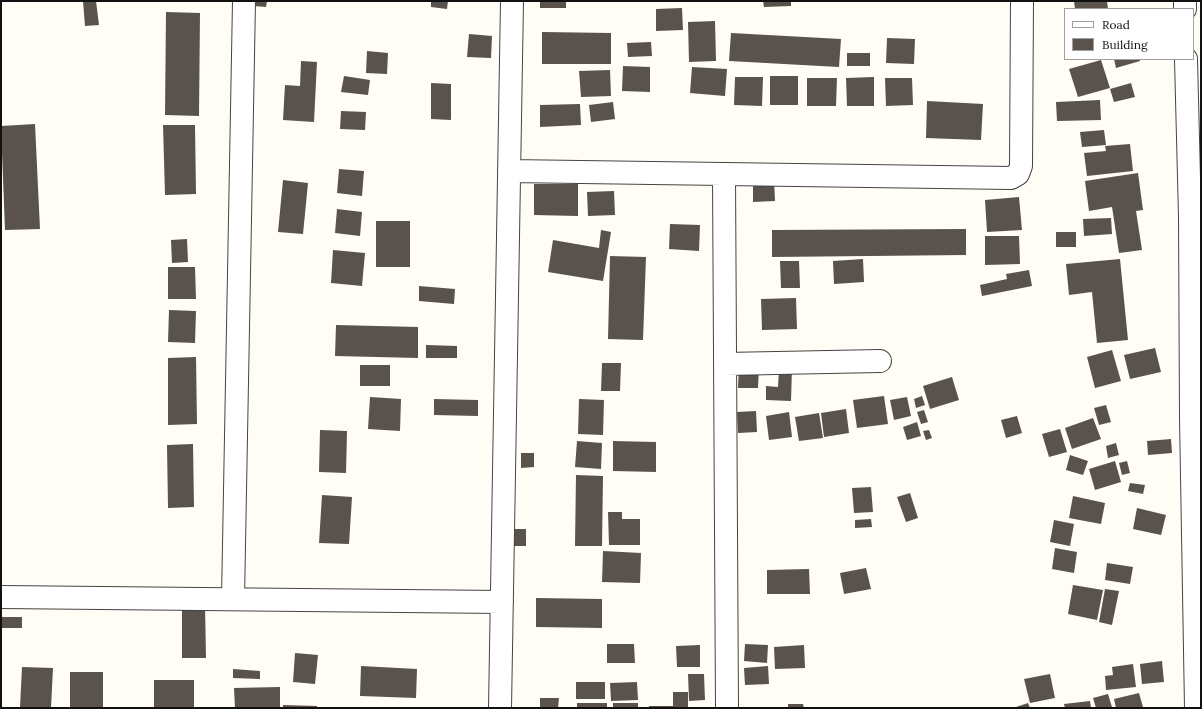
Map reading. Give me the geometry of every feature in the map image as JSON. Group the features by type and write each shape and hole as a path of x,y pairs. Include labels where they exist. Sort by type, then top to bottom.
{"street":[{"path":"233,599 244,1"},
{"path":"500,708 512,1"},
{"path":"509,171 1011,178 1018,174 1021,166 1022,1"},
{"path":"1186,60 1190,217 1191,425 1196,708"},
{"path":"724,175 726,708"},
{"path":"725,364 880,361"},
{"path":"1,597 502,602"}],"building":[{"path":"83,1 96,1 99,25 85,26"},
{"path":"253,1 267,1 266,7 253,6"},
{"path":"431,1 448,1 447,9 431,7"},
{"path":"540,1 566,1 566,8 540,8"},
{"path":"763,1 791,1 791,6 764,7"},
{"path":"1074,1 1107,1 1108,8 1075,8"},
{"path":"682,8 683,30 656,31 656,9"},
{"path":"166,12 200,13 199,116 165,115"},
{"path":"715,21 716,61 689,62 688,22"},
{"path":"542,32 611,33 611,64 542,64"},
{"path":"731,33 841,39 839,67 729,61"},
{"path":"469,34 492,36 491,58 467,57"},
{"path":"887,38 915,39 914,64 886,63"},
{"path":"651,42 652,56 628,57 627,43"},
{"path":"367,51 388,53 387,74 366,73"},
{"path":"847,53 870,53 870,66 847,66"},
{"path":"1101,60 1110,88 1078,97 1069,69"},
{"path":"1114,60 1140,60 1140,61 1116,68"},
{"path":"301,61 317,62 314,122 283,120 285,85 300,86"},
{"path":"623,66 650,67 650,92 622,91"},
{"path":"692,67 727,69 725,96 690,93"},
{"path":"610,70 611,96 581,97 579,71"},
{"path":"344,76 370,80 368,95 341,92"},
{"path":"770,76 798,76 798,105 770,105"},
{"path":"735,77 763,77 762,106 734,105"},
{"path":"874,77 874,106 847,106 846,78"},
{"path":"807,78 837,78 836,106 807,106"},
{"path":"885,78 912,78 913,105 886,106"},
{"path":"431,83 451,84 451,120 431,119"},
{"path":"1131,83 1135,97 1114,102 1110,89"},
{"path":"1100,100 1101,120 1057,121 1056,102"},
{"path":"927,101 983,104 981,140 926,138"},
{"path":"613,102 615,119 591,122 589,105"},
{"path":"580,104 581,125 540,127 540,105"},
{"path":"341,111 366,112 365,130 340,129"},
{"path":"35,124 40,229 5,230 1,126"},
{"path":"163,125 195,125 196,194 165,195"},
{"path":"1104,130 1106,145 1082,147 1080,132"},
{"path":"1130,144 1133,171 1087,176 1084,153 1106,151 1105,146"},
{"path":"339,169 364,171 362,196 337,193"},
{"path":"1138,173 1143,210 1136,211 1142,250 1119,253 1112,207 1089,211 1085,181"},
{"path":"753,179 774,179 775,201 753,202"},
{"path":"283,180 308,183 303,234 278,232"},
{"path":"534,184 578,184 578,216 534,215"},
{"path":"614,191 615,215 588,216 587,192"},
{"path":"1019,197 1022,230 987,232 985,200"},
{"path":"337,209 362,212 360,236 335,233"},
{"path":"1111,218 1112,234 1084,236 1083,219"},
{"path":"376,221 410,221 410,267 376,267"},
{"path":"670,224 700,225 699,251 669,249"},
{"path":"966,229 966,255 772,257 772,230"},
{"path":"601,230 611,232 603,281 548,272 553,240 599,248"},
{"path":"1056,232 1076,232 1076,247 1056,247"},
{"path":"985,236 1019,236 1020,264 985,265"},
{"path":"187,239 188,262 172,263 171,240"},
{"path":"333,250 365,253 362,286 331,283"},
{"path":"610,256 646,257 643,340 608,339"},
{"path":"863,259 864,282 834,284 833,261"},
{"path":"1120,259 1128,340 1097,343 1092,292 1069,295 1066,264"},
{"path":"780,261 799,261 800,288 781,288"},
{"path":"168,267 195,267 196,299 168,299"},
{"path":"1029,270 1032,286 982,296 980,285 1007,279 1006,274"},
{"path":"419,286 455,289 454,304 419,301"},
{"path":"796,298 797,329 762,330 761,299"},
{"path":"169,310 196,311 195,343 168,342"},
{"path":"336,325 418,327 418,358 335,356"},
{"path":"426,345 457,346 457,358 426,358"},
{"path":"1155,348 1161,372 1130,379 1124,355"},
{"path":"1112,350 1121,381 1095,388 1087,357"},
{"path":"196,357 197,424 168,425 168,358"},
{"path":"602,363 621,363 620,391 601,391"},
{"path":"360,365 390,365 390,386 360,386"},
{"path":"739,366 759,367 758,388 738,388"},
{"path":"779,368 792,368 791,401 766,400 766,386 778,387"},
{"path":"952,377 959,400 930,409 923,386"},
{"path":"884,396 888,424 857,428 853,400"},
{"path":"922,396 925,405 916,408 914,399"},
{"path":"370,397 401,399 400,431 368,429"},
{"path":"907,397 911,416 894,420 890,400"},
{"path":"434,399 478,400 478,416 434,415"},
{"path":"579,399 604,400 603,435 578,434"},
{"path":"1106,405 1111,422 1099,425 1094,408"},
{"path":"846,409 849,433 824,437 821,413"},
{"path":"924,410 928,422 921,424 917,412"},
{"path":"756,411 757,432 738,433 737,412"},
{"path":"789,412 792,437 769,440 766,416"},
{"path":"819,413 823,438 799,441 795,417"},
{"path":"1017,416 1022,433 1006,438 1001,420"},
{"path":"1093,418 1101,439 1072,449 1065,428"},
{"path":"917,422 921,436 907,440 903,427"},
{"path":"1060,429 1067,452 1049,457 1042,434"},
{"path":"320,430 347,431 346,473 319,472"},
{"path":"929,430 932,438 926,440 923,431"},
{"path":"1171,439 1172,453 1148,455 1147,441"},
{"path":"577,441 602,443 601,469 575,467"},
{"path":"613,441 656,442 656,472 613,471"},
{"path":"1116,443 1119,455 1108,458 1106,446"},
{"path":"193,444 194,507 168,508 167,445"},
{"path":"521,453 534,453 534,467 521,468"},
{"path":"1070,455 1088,461 1083,475 1066,470"},
{"path":"1115,461 1121,482 1095,490 1089,469"},
{"path":"1127,461 1130,473 1122,475 1119,463"},
{"path":"576,475 603,476 602,546 575,546"},
{"path":"1130,483 1145,485 1143,494 1128,491"},
{"path":"871,487 873,512 854,513 852,488"},
{"path":"910,493 918,518 906,522 897,497"},
{"path":"322,495 352,497 349,544 319,543"},
{"path":"1073,496 1105,503 1101,524 1069,518"},
{"path":"1137,508 1166,515 1161,535 1133,529"},
{"path":"608,512 622,512 622,519 640,519 640,545 609,545"},
{"path":"871,519 872,527 855,528 855,520"},
{"path":"1054,520 1074,524 1070,546 1050,542"},
{"path":"512,529 526,529 526,546 512,546"},
{"path":"1055,548 1077,552 1074,573 1052,569"},
{"path":"603,551 641,553 640,583 602,582"},
{"path":"1107,563 1133,567 1130,584 1105,580"},
{"path":"866,568 871,589 844,594 840,573"},
{"path":"809,569 810,594 767,594 767,570"},
{"path":"1073,585 1103,590 1097,620 1068,614"},
{"path":"1105,589 1119,591 1112,625 1099,622"},
{"path":"536,598 602,599 602,628 536,627"},
{"path":"182,604 205,604 206,658 182,658"},
{"path":"1,617 22,617 22,628 1,628"},
{"path":"607,644 634,644 635,663 607,663"},
{"path":"745,644 768,645 767,663 744,661"},
{"path":"700,645 700,667 677,667 676,646"},
{"path":"804,645 805,668 775,669 774,647"},
{"path":"295,653 318,655 315,684 293,682"},
{"path":"1162,661 1164,682 1142,684 1140,664"},
{"path":"1133,664 1136,687 1106,690 1105,676 1113,675 1112,667"},
{"path":"361,666 417,669 416,698 360,696"},
{"path":"768,666 769,684 745,685 744,668"},
{"path":"22,667 53,668 51,708 20,707"},
{"path":"233,669 260,671 260,679 233,678"},
{"path":"70,672 103,672 103,708 70,708"},
{"path":"688,674 704,674 705,700 689,701"},
{"path":"1050,674 1055,698 1030,703 1024,679"},
{"path":"154,680 194,680 194,708 154,708"},
{"path":"576,682 605,682 605,699 576,699"},
{"path":"637,682 638,700 611,701 610,683"},
{"path":"280,687 280,708 235,708 234,688"},
{"path":"673,692 688,692 688,708 649,708 649,706 673,706"},
{"path":"1139,693 1143,707 1116,708 1114,699"},
{"path":"1108,694 1112,707 1096,708 1093,698"},
{"path":"540,698 559,698 558,708 540,708"},
{"path":"1090,701 1091,708 1065,708 1064,704"},
{"path":"577,703 607,703 607,708 577,708"},
{"path":"613,703 638,703 638,708 613,708"},
{"path":"1028,703 1030,708 1013,708"},
{"path":"788,704 803,704 804,708 788,708"},
{"path":"283,705 317,706 317,708 283,708"}]}
